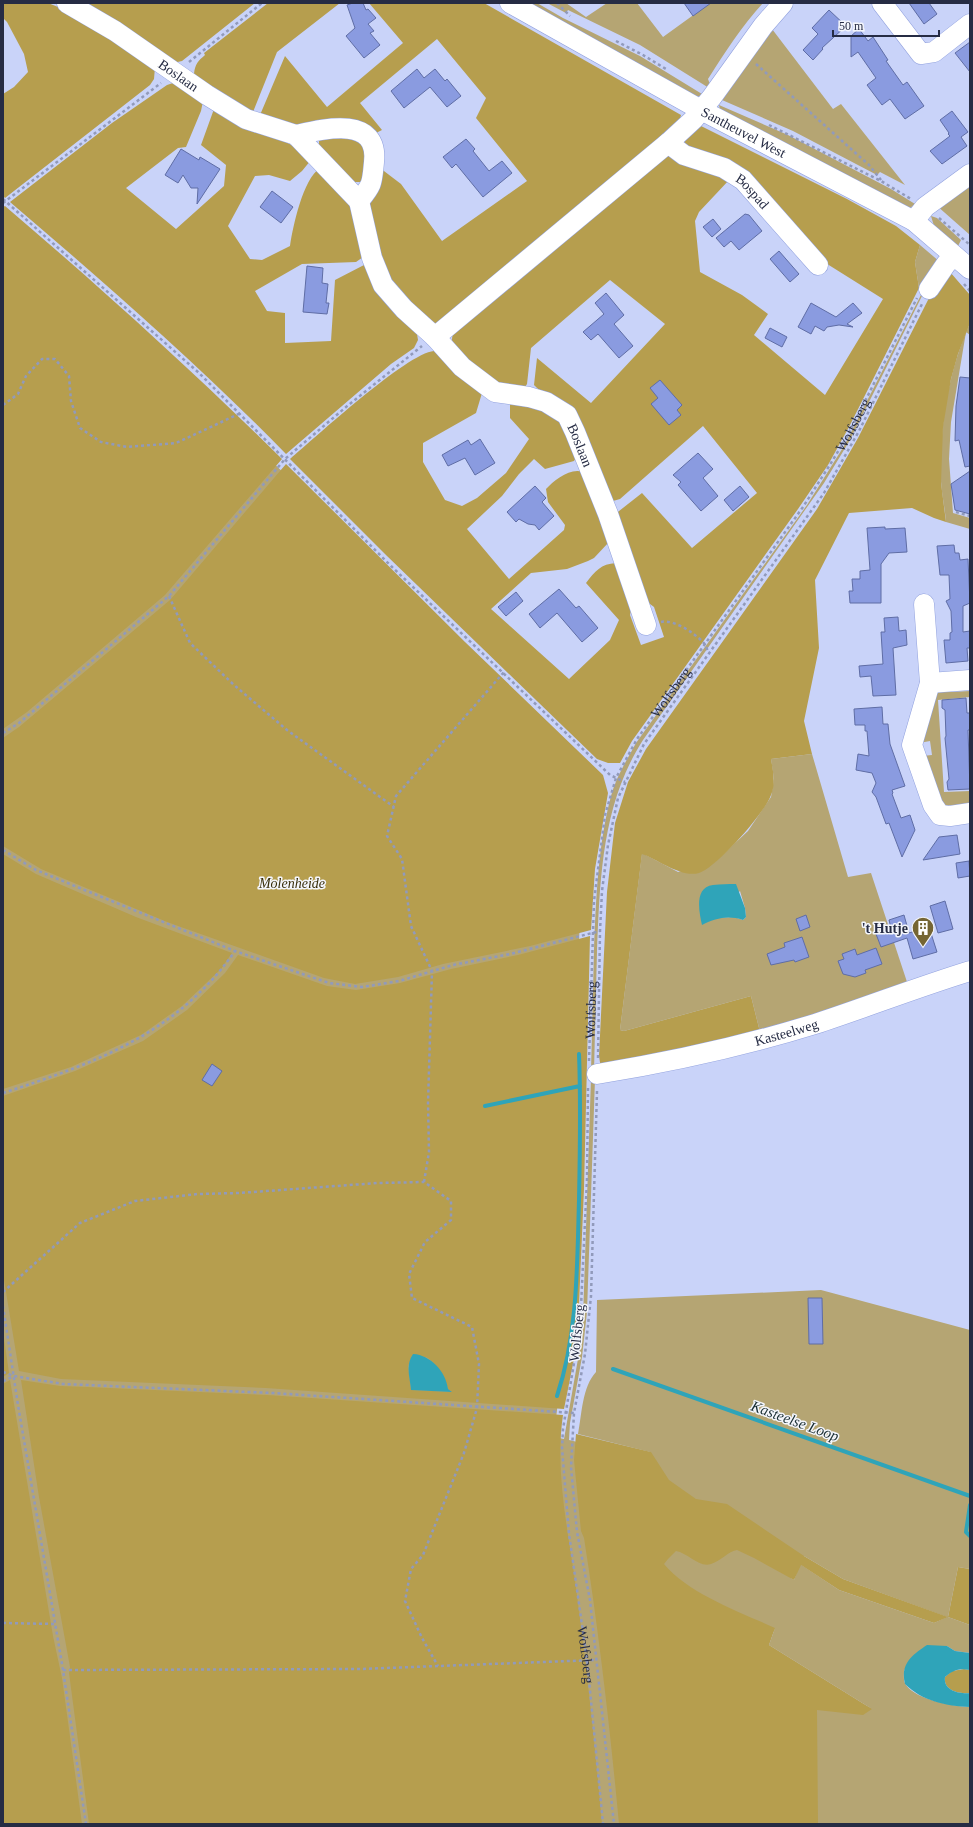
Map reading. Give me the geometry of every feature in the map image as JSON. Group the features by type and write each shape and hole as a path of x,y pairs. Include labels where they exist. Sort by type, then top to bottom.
{"street":[{"name":"Boslaan","path":"67,3 115,31 207,95 246,119 296,135 359,201 372,258 383,285 404,309 435,337 462,367 495,392 529,397 546,402 567,415 576,432 608,514 646,625"},
{"name":"Santheuvel West","path":"510,3 701,110 914,221 934,236 964,247 970,269"},
{"path":"435,337 668,143 712,97 762,26 783,3"},
{"path":"882,3 921,54 934,52 970,24"},
{"name":"Boslaan","path":"296,135 324,129 346,128 365,134 375,150 372,185 359,201"},
{"name":"Bospad","path":"668,143 684,155 724,168 743,180 818,265"},
{"path":"914,221 925,207 970,174"},
{"path":"929,289 946,264 964,247"},
{"path":"924,604 930,683 912,744 933,805 940,815 950,816 970,813"},
{"path":"930,683 970,680"},
{"name":"Kasteelweg","path":"592,1075 646,1066 706,1053 815,1024 970,970"}],"path":[{"path":"262,3 176,72 4,201 149,327 241,413 391,566 504,672 610,775 625,782"},
{"path":"557,3 573,20"},
{"name":"Santheuvel West","path":"743,52 869,165 878,174 881,181 764,122"},
{"path":"964,247 970,238"},
{"name":"Wolfsberg","path":"614,1824 590,1600 577,1532 571,1467 574,1413 585,1354 591,1296 593,933 597,869 604,822 616,778 623,762 637,739 804,507 848,435 919,294 929,289"},
{"name":"Wolfsberg","path":"603,1824 587,1660 569,1534 562,1448 563,1429 580,1326 602,891 608,845 615,810 625,782 644,744 824,493 859,431 929,289"},
{"path":"3,733 19,723 169,596 285,459 403,360 435,337"},
{"path":"3,405 18,394 26,376 42,359 56,359 69,376 71,402 80,428 101,442 127,447 176,444 241,413"},
{"path":"956,512 970,516"},
{"path":"169,596 190,643 234,685 287,730 394,807"},
{"path":"646,625 667,621 685,629 705,643 709,654"},
{"path":"424,1182 429,1152 428,1103 432,971 411,926 402,860 387,836 396,796 504,672"},
{"path":"3,850 36,870 235,951 329,983 362,987 398,981 432,971 510,954 600,931"},
{"path":"3,1093 61,1074 136,1040 154,1030 198,996 219,973 235,951"},
{"path":"3,1292 80,1223 135,1201 198,1194 239,1193 378,1183 424,1182 451,1201 451,1220 425,1242 409,1274 412,1298 472,1327 479,1364 477,1408 464,1453 424,1555 411,1569 405,1601 422,1638 438,1666"},
{"path":"3,1306 64,1670 86,1824"},
{"path":"3,1372 14,1376 63,1384 272,1393 477,1408 574,1413"},
{"path":"3,1381 14,1376"},
{"path":"3,1623 56,1624"},
{"path":"64,1670 352,1669 596,1660"}],"green space":[{"path":"3,3 48,3 58,7 155,67 154,79 150,85 5,198 3,196 3,94 14,87 28,72 24,54 7,22 3,18"},
{"path":"79,3 255,3 182,61 173,63"},
{"path":"268,3 340,3 277,52 253,112 233,103 194,74 194,71 197,63 205,55 204,53"},
{"path":"369,3 484,3 681,115 679,123 437,323 430,323 388,278 366,206 380,168 401,184 442,241 527,181 476,118 486,98 437,39 360,103 382,130 372,135 295,125 260,115 285,56 327,107 403,43"},
{"path":"524,3 537,3 563,18 640,56 702,94 701,96 695,97"},
{"path":"547,3 566,3 586,17 607,3 637,3 663,37 710,3 763,3 741,30 714,69 708,79 711,87 709,88 640,45 568,10 566,13"},
{"path":"772,29 833,109 841,104 905,185 880,172 877,175 793,131 722,100"},
{"path":"173,83 203,101 201,111 186,147 178,148 126,188 176,229 224,186 226,165 201,145 214,109 265,130 289,143 311,160 302,171 290,181 269,175 255,176 228,226 250,259 262,260 290,246 296,215 304,192 314,174 320,168 347,200 355,219 366,255 356,262 302,264 255,291 267,311 285,313 285,343 331,341 335,280 364,265 369,266 417,334 418,340 414,348 391,364 286,454 220,388 151,325 10,202 112,123 167,85"},
{"path":"719,105 788,135 891,189 915,204 910,208 720,110"},
{"path":"699,125 847,199 896,226 920,245 915,262 919,288 849,427 828,465 632,741 620,763 608,763 597,759 387,556 290,459 383,380 421,355 434,351 482,393 476,413 423,443 423,462 445,500 462,506 477,498 506,473 529,439 510,418 510,403 538,407 555,414 566,430 577,456 574,461 545,469 534,459 519,474 502,496 467,529 509,579 564,530 565,525 548,502 546,489 558,478 573,471 583,472 609,542 594,558 588,561 567,569 531,573 491,609 569,679 610,640 619,620 586,583 592,575 602,567 616,563 632,606 630,615 641,645 664,637 654,607 646,601 614,515 642,493 692,548 757,493 703,426 620,499 613,501 608,498 586,435 574,413 559,399 541,391 534,385 537,358 591,403 665,324 610,280 531,348 527,384 523,390 491,383 455,348 452,339 455,330 648,167 662,156 673,155 688,163 730,179 699,212 695,221 700,272 742,295 768,314 754,335 825,395 883,299 824,262 751,180 731,165 683,147 682,141"},
{"path":"340,134 365,145 364,180 360,182 354,182 319,146 319,141 322,137"},
{"path":"970,179 970,235 936,205"},
{"path":"5,206 146,330 282,459 165,595 27,712 3,729 3,207"},
{"name":"Molenheide","path":"3,215 193,386 596,772 586,800 572,1081 566,1329 554,1437 564,1439 579,1353 583,1319 591,1078 595,1079 587,1312 582,1357 570,1423 569,1440 645,1458 650,1452 578,1434 585,1393 591,1378 596,1372 597,1300 821,1290 970,1330 970,1569 958,1567 948,1617 970,1625 970,1653 955,1651 947,1646 904,1670 904,1682 918,1695 945,1704 970,1707 970,1824 3,1824","holes":["804,1556 843,1579 947,1617 934,1623 839,1590 800,1564 794,1580 791,1578","775,1628 769,1645 872,1709 764,1651"]},
{"path":"931,216 937,218 961,240 958,246 934,226"},
{"path":"920,245 940,262 919,288 915,262"},
{"path":"950,272 970,295 970,323 958,354 951,379 943,427 941,483 946,522 912,508 849,513 815,580 819,648 804,721 812,754 771,759 774,777 773,790 767,803 760,814 739,839 728,851 707,869 699,873 685,873 677,871 642,854 620,1030 624,1031 751,996 760,1032 601,1069 599,1056 607,892 615,823 628,782 646,749 817,509 858,438 928,300 939,281"},
{"path":"921,295 922,296 850,440 824,483 643,740 629,764 611,815 602,869 597,951 594,1072 591,1072 594,950 598,872 603,834 611,796 616,782 636,743 807,505 844,446"},
{"path":"970,323 970,335 966,332"},
{"path":"966,333 951,422 949,459 953,513 970,518 970,529 946,522 941,482 943,421 946,401 956,361"},
{"path":"286,464 465,642 603,775 608,793 595,869 591,930 530,946 443,964 398,977 355,984 324,978 167,922 41,869 3,846 3,738 19,727 170,600"},
{"path":"948,688 952,692 970,691 970,697 938,700 944,792 970,791 970,804 946,811 922,756 932,755 930,741 919,743 931,695"},
{"path":"812,754 848,877 871,873 908,985 760,1032 751,996 624,1031 620,1030 642,853 678,872 716,861 748,831 771,797 774,779 771,759","holes":["740,891 746,917 743,920 734,917 715,918"]},
{"path":"3,854 36,874 136,917 232,953 221,969 182,1006 141,1035 71,1067 3,1089"},
{"path":"590,936 584,1189 578,1327 575,1354 564,1409 266,1388 61,1379 19,1371 3,1274 3,1096 75,1071 143,1041 187,1010 225,973 238,955 327,986 356,990 400,983 451,969 518,955","holes":["412,1356 420,1356 429,1359 443,1375 448,1389 452,1392 411,1390 408,1366"]},
{"path":"3,1331 9,1373 3,1377"},
{"path":"10,1380 53,1636 62,1678 82,1824 3,1824 3,1384"},
{"path":"21,1380 60,1386 267,1395 563,1415 560,1456 563,1498 587,1671 602,1824 89,1824 69,1673 70,1667 39,1497"},
{"path":"576,1434 651,1452 669,1480 696,1499 727,1504 804,1556 843,1579 948,1617 934,1623 839,1590 801,1565 794,1580 737,1550 715,1563 707,1565 676,1551 664,1564 675,1575 701,1593 731,1609 775,1628 769,1645 872,1709 863,1715 817,1710 818,1824 619,1824 599,1645 584,1538 581,1531 574,1460"},
{"path":"958,1567 970,1569 970,1625 948,1617"},
{"path":"964,1669 970,1670 970,1693 953,1691 945,1682 945,1677 952,1671"}],"shaded area":[{"path":"736,884 745,908 746,917 743,920 738,918 722,918 702,925 699,901 703,890 713,885"},
{"path":"413,1354 420,1355 431,1361 441,1371 447,1383 448,1389 452,1392 411,1390 409,1363"},
{"path":"927,1645 947,1646 955,1651 970,1653 970,1670 956,1670 945,1677 945,1682 953,1691 970,1693 970,1707 935,1702 919,1695 905,1684 904,1671 908,1661 912,1656"}],"building":[{"path":"353,3 363,3 366,10 368,9 376,18 368,24 374,31 370,33 380,45 364,58 346,36 355,28 347,5"},
{"path":"684,3 711,3 693,16"},
{"path":"909,3 929,3 937,14 924,24"},
{"path":"829,10 846,26 822,48 823,49 813,60 803,50 818,34 812,28"},
{"path":"859,29 868,41 873,37 888,60 886,61 903,85 907,82 924,106 905,119 890,99 882,105 867,85 876,78 858,52 851,57 851,36"},
{"path":"970,42 970,72 955,53"},
{"path":"417,69 424,78 435,69 445,81 447,79 461,96 447,107 430,87 404,108 391,91"},
{"path":"952,111 968,132 961,137 967,146 942,164 930,151 950,136 940,120"},
{"path":"466,139 475,149 473,151 489,171 502,161 512,173 483,197 456,164 452,168 443,157"},
{"path":"181,149 199,160 200,157 220,169 197,204 198,188 191,188 183,175 178,183 165,175"},
{"path":"272,191 293,207 281,223 260,207"},
{"path":"745,214 749,215 762,231 739,250 731,241 724,247 716,238"},
{"path":"713,219 721,229 712,237 703,227"},
{"path":"779,251 799,274 790,282 770,259"},
{"path":"307,266 323,268 322,283 328,284 326,303 329,303 327,314 303,312"},
{"path":"606,293 624,315 614,324 633,346 619,358 598,334 591,340 583,332 604,314 595,303"},
{"path":"811,303 836,317 853,303 862,313 847,324 853,327 839,325 827,327 824,331 815,326 811,334 798,327"},
{"path":"770,328 787,337 782,347 765,338"},
{"path":"960,377 970,378 970,466 965,467 959,440 955,441 956,406"},
{"path":"660,380 682,405 677,410 681,415 669,425 651,404 658,398 650,388"},
{"path":"480,439 495,463 475,475 465,458 448,466 442,455 468,440 471,445"},
{"path":"698,453 713,469 703,478 718,496 701,511 678,485 681,482 673,475"},
{"path":"970,471 970,514 955,510 951,484"},
{"path":"535,486 546,498 542,502 554,516 539,530 535,525 528,524 519,519 516,522 507,512"},
{"path":"740,486 749,497 733,511 724,500"},
{"path":"885,527 885,529 905,528 907,552 889,553 881,564 881,603 850,603 849,591 853,591 852,579 860,579 860,571 870,570 867,528"},
{"path":"954,545 955,553 959,553 960,560 968,559 970,603 963,606 963,632 970,631 970,648 967,648 968,661 946,663 944,640 950,640 950,633 952,632 951,611 946,601 950,599 949,575 940,575 937,546"},
{"path":"559,589 576,608 579,606 598,628 582,642 557,613 540,628 529,614"},
{"path":"516,592 523,601 506,616 498,607"},
{"path":"898,617 899,631 906,630 907,645 893,648 896,695 873,696 871,676 860,677 859,666 883,664 881,632 885,632 884,618"},
{"path":"966,698 967,713 970,713 970,730 968,730 970,789 948,790 947,782 949,779 945,738 945,710 942,708 942,700"},
{"path":"882,707 883,724 888,724 890,744 905,786 892,790 892,794 901,818 910,815 915,830 902,857 889,823 886,824 876,797 872,792 876,783 872,773 856,770 858,754 869,756 867,731 865,731 865,725 855,725 854,709"},
{"path":"957,835 960,854 923,860 939,837"},
{"path":"969,861 970,876 958,878 956,863"},
{"path":"945,901 953,929 938,933 930,906"},
{"path":"806,915 810,927 800,931 796,919"},
{"path":"904,915 909,933 929,927 937,952 913,959 907,938 881,947 876,934 891,928 889,920"},
{"path":"802,937 809,957 795,962 794,960 771,965 767,954 785,947 784,943"},
{"path":"876,948 882,964 865,970 866,973 855,977 843,974 838,961 844,959 842,954 855,949 857,955"},
{"path":"212,1064 222,1071 212,1086 202,1080"},
{"path":"808,1298 822,1298 823,1344 809,1344"}],"waterway":[{"path":"557,1396 564,1372 573,1324 577,1274 580,1163 579,1054"},
{"path":"485,1106 580,1086"},
{"name":"Kasteelse Loop","path":"613,1369 970,1496"},
{"name":"Kasteelse Loop","path":"970,1505 966,1532 970,1536"}],"place":[{"name":"'t Hutje","path":"923,948"}]}
